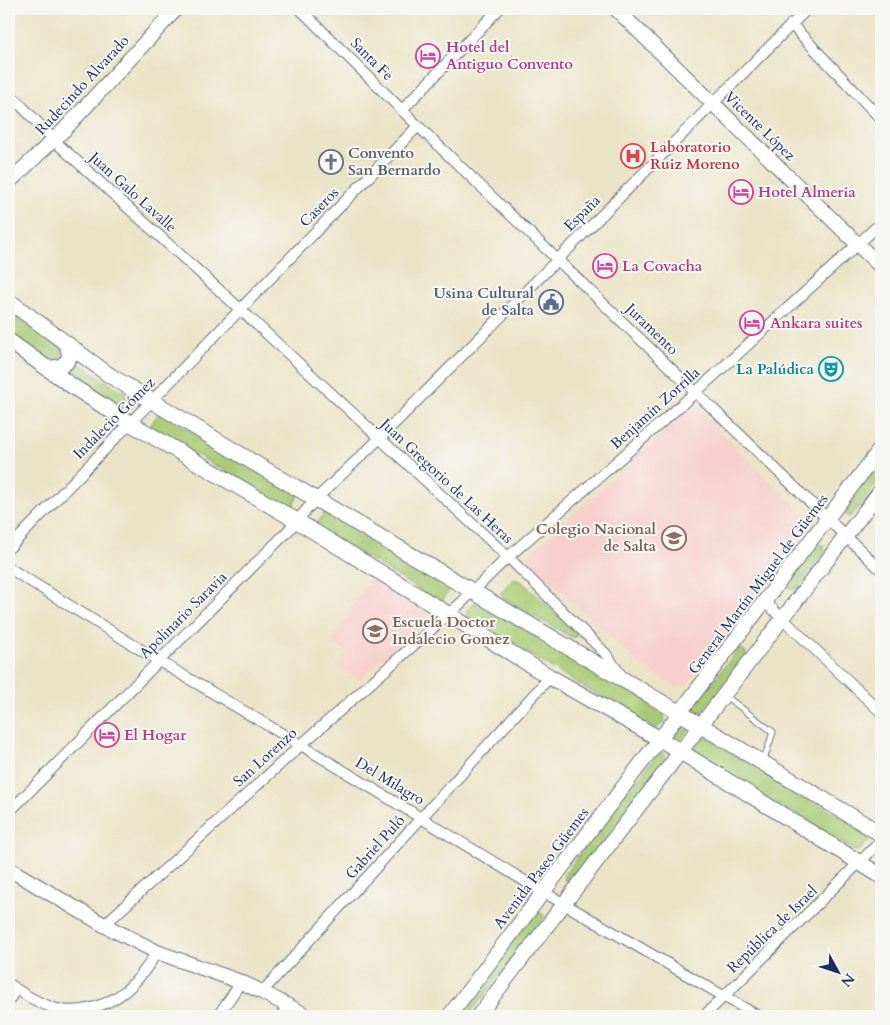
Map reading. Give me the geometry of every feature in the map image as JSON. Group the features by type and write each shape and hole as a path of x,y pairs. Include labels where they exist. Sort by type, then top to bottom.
{"main road":[{"path":"9,301 109,375 472,592 701,725 881,834"},
{"path":"9,341 130,423 297,522 550,677 680,752 881,876"},
{"path":"47,368 58,368 66,362 70,355 66,343"}],"street":[{"name":"Rudecindo Alvarado","path":"9,182 53,140 176,9"},
{"name":"Santa Fe","path":"300,9 402,110"},
{"path":"402,110 499,9"},
{"name":"Vicente López","path":"616,9 881,267"},
{"name":"España","path":"379,439 807,9"},
{"path":"791,24 881,119"},
{"name":"Juan Galo Lavalle","path":"9,93 53,140 240,309"},
{"name":"Juramento","path":"402,110 881,570"},
{"name":"Caseros","path":"240,309 418,126"},
{"name":"Benjamín Zorrilla","path":"448,614 508,557 696,392 881,223"},
{"name":"Indalecio Gómez","path":"9,548 240,309"},
{"name":"Juan Gregorio de Las Heras","path":"240,309 508,557 605,654 627,682"},
{"name":"Apolinario Saravia","path":"9,812 297,522 316,499 379,439"},
{"name":"General Martín Miguel de Güemes","path":"660,740 881,448"},
{"path":"478,1016 881,490"},
{"name":"Del Milagro","path":"9,568 159,661 544,892 758,1016"},
{"path":"765,602 881,712"},
{"name":"San Lorenzo","path":"104,925 448,614"},
{"name":"Gabriel Puló","path":"262,992 550,677"},
{"name":"Avenida Paseo Güemes","path":"449,1016 660,740"},
{"name":"República de Israel","path":"704,1016 881,841"},
{"path":"9,869 104,925 157,952 241,982 262,992 284,1011 306,1016"},
{"path":"9,1000 12,986 46,1006 73,1012 98,1006 123,993 143,972 157,952"},
{"path":"218,1016 241,982"}],"lane":[{"path":"724,695 773,732 763,763"}],"shaded area":[{"name":"Colegio Nacional de Salta","path":"689,410 699,411 808,518 809,526 687,685 676,688 640,665 530,563 530,553"},
{"name":"Escuela Doctor Indalecio Gomez","path":"370,578 425,611 423,622 359,680 337,666 347,652 332,641"}],"green space":[{"path":"9,312 60,347 62,352 61,358 53,362 47,360 9,332"},
{"path":"74,359 97,376 130,396 134,402 130,409 127,411 121,409 61,370"},
{"path":"159,412 299,495 290,510 150,427"},
{"path":"881,461 881,478 852,515 848,517 845,514 845,508"},
{"path":"325,511 450,588 441,603 316,526"},
{"path":"817,545 824,546 825,552 796,590 791,589 789,586 790,581"},
{"path":"513,579 521,581 576,632 576,637 571,637 503,598 501,592"},
{"path":"474,603 479,603 661,709 665,718 663,723 656,729 652,728 469,618 467,611"},
{"path":"739,648 746,652 745,657 698,717 690,711"},
{"path":"683,722 690,728 678,743 670,738"},
{"path":"708,737 867,833 869,840 860,850 855,851 695,754 694,749 701,739"},
{"path":"657,754 665,755 666,759 573,880 568,882 564,879 564,875"},
{"path":"536,912 543,914 544,918 468,1016 455,1016"}],"place":[{"name":"Hotel del Antiguo Convento","path":"428,56"},
{"name":"Laboratorio Ruiz Moreno","path":"633,156"},
{"name":"Convento San Bernardo","path":"331,162"},
{"name":"Hotel Almería","path":"741,192"},
{"name":"La Covacha","path":"605,266"},
{"name":"Usina Cultural de Salta","path":"551,302"},
{"name":"Ankara suites","path":"752,323"},
{"name":"La Palúdica","path":"831,369"},
{"name":"Colegio Nacional de Salta","path":"674,538"},
{"name":"Escuela Doctor Indalecio Gomez","path":"375,631"},
{"name":"El Hogar","path":"107,735"}]}
